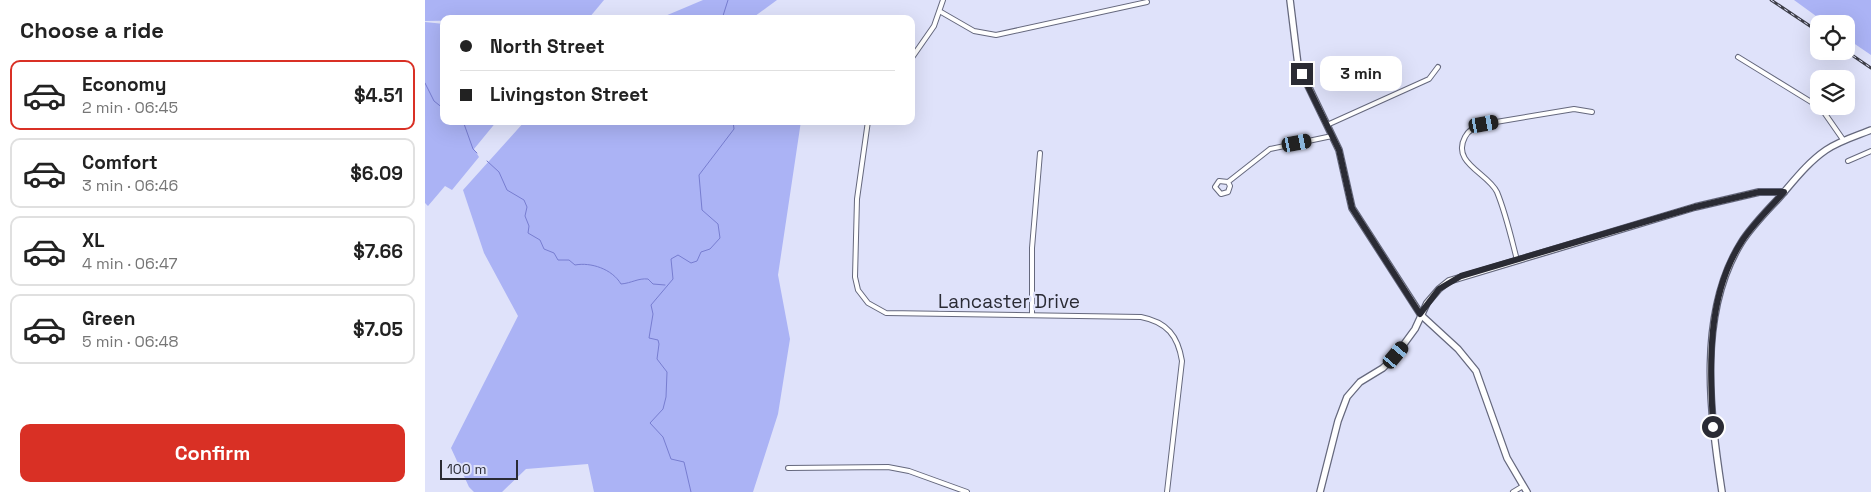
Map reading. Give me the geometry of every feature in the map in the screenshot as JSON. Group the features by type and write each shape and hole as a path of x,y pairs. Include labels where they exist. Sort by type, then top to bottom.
{"street":[{"path":"915,54 928,36 941,12 943,0"},
{"path":"1290,0 1298,65 1339,150 1352,208 1420,314 1468,359 1476,371 1507,458 1527,492"},
{"path":"941,12 967,28 995,34 1147,2"},
{"path":"1738,57 1815,104 1826,114 1844,141"},
{"path":"1327,125 1429,79 1438,67"},
{"path":"1517,260 1494,186 1485,176 1468,164 1463,156 1462,146 1465,137 1479,125 1574,109 1592,112"},
{"name":"Lancaster Drive","path":"868,125 855,227 857,285 867,303 886,313 1141,317 1159,322 1173,334 1182,361 1167,492"},
{"path":"1722,492 1713,418 1713,320 1722,284 1741,243 1815,158 1844,141 1871,130"},
{"path":"1228,182 1270,149 1332,136"},
{"path":"1848,161 1871,151"},
{"path":"1032,315 1032,248 1040,153"},
{"path":"1320,492 1334,437 1347,397 1360,382 1383,368 1396,355 1415,329 1420,314 1439,289 1449,281 1705,204 1759,192 1784,192"},
{"path":"788,468 888,467 909,471 967,492"},
{"path":"1513,492 1523,486"}],"shaded area":[{"path":"425,0 604,0 592,15 440,15 440,21 425,21"},
{"path":"703,0 777,0 756,15 667,15"},
{"path":"1794,0 1871,0 1871,55 1855,44 1855,15 1815,15"},
{"path":"425,22 440,24 440,125 494,125 474,149 479,157 452,190 445,186 428,206 425,203"},
{"path":"521,125 800,125 778,275 790,339 778,414 753,492 594,492 588,464 526,469 502,492 474,492 469,487 451,448 518,316 484,253 463,190"}],"waterway":[{"path":"723,15 728,0"},
{"path":"425,83 434,101 440,106"},
{"path":"464,125 473,149 477,153"},
{"path":"691,492 684,462 671,459 663,437 650,423 663,409 666,397 667,372 657,359 658,340 649,338 653,314 651,305 673,279 671,259 678,255 691,263 697,261 701,252 710,249 720,238 718,224 702,210 699,175 734,129 734,125"},
{"path":"487,161 499,172 507,190 524,200 527,207 525,216 529,226 528,233 540,240 544,249 554,253 558,260 569,260 575,265 581,264 601,268 612,274 621,284 648,279 653,284 665,285"}],"railway":[{"path":"1771,0 1810,26"},
{"path":"1855,57 1871,68"}],"route":[{"path":"1302,74 1339,150 1352,208 1420,314 1439,289 1449,281 1461,276 1695,207 1759,192 1784,192 1741,243 1719,292 1713,320 1713,427"}]}
